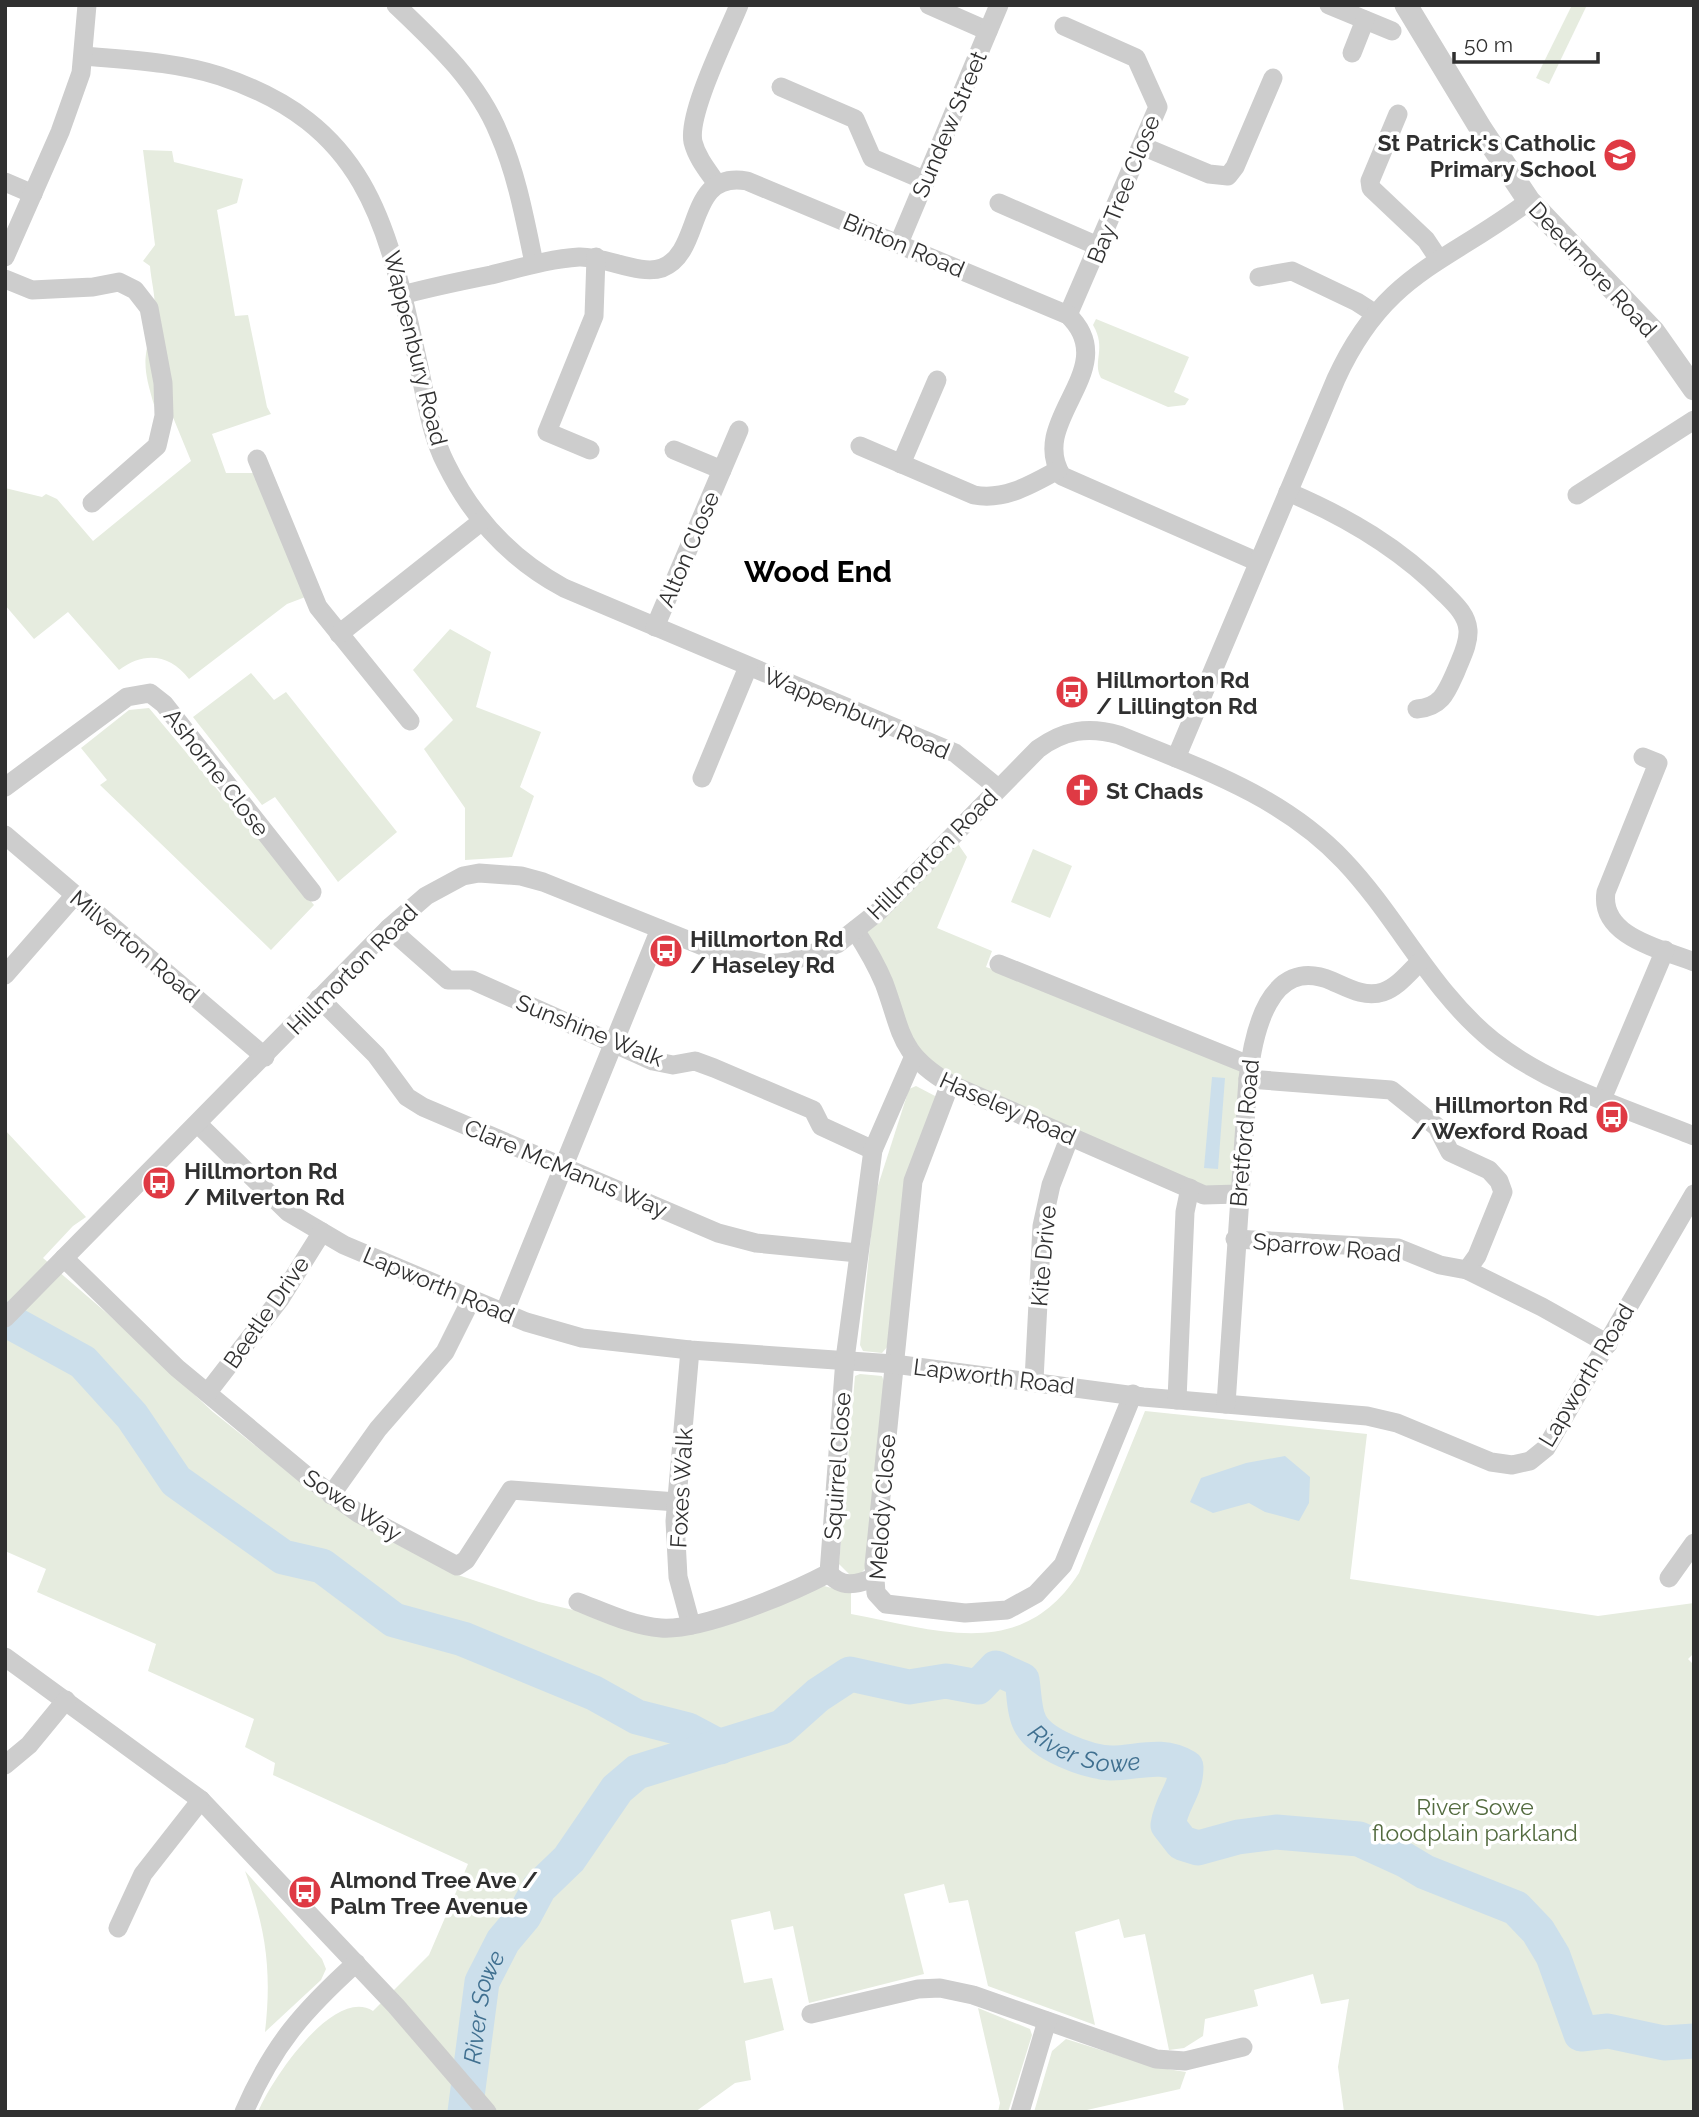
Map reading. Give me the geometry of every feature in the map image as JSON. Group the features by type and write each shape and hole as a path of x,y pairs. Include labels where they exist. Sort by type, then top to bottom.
{"street":[{"path":"5,257 60,132 84,56 87,5"},
{"path":"396,5 455,64 499,132 519,192 534,263"},
{"path":"402,295 534,263 596,257 645,270 663,268 679,256 705,199 717,184 702,163 693,142 692,121 739,5"},
{"path":"929,5 988,31"},
{"name":"Sundew Street","path":"899,243 999,5"},
{"path":"1329,5 1392,31"},
{"name":"Deedmore Road","path":"1406,5 1480,129 1529,201 1654,332 1694,389"},
{"path":"1352,53 1364,20"},
{"name":"Bay Tree Close","path":"1064,26 1131,55 1140,64 1157,107 1100,247 1068,315"},
{"name":"Wappenbury Road","path":"84,56 195,69 272,98 305,119 349,164 371,198 388,237 441,452 462,492 482,521 500,541 544,577 748,667 955,753 998,788"},
{"path":"1142,146 1209,174 1228,176 1235,167 1273,78"},
{"path":"781,87 855,119 872,158 926,181"},
{"path":"1398,114 1370,181 1371,188 1426,240 1438,258"},
{"name":"Binton Road","path":"717,184 736,179 747,181 1068,315"},
{"path":"5,182 33,194"},
{"path":"1176,758 1345,359 1374,313 1401,286 1438,258 1529,201"},
{"path":"999,203 1100,247"},
{"path":"590,450 547,432 594,316 596,257"},
{"path":"1259,276 1292,271 1374,313"},
{"path":"5,279 32,290 93,287 119,282 135,290 149,308 163,383 164,416 158,446 92,503"},
{"path":"1068,315 1081,327 1086,359 1054,437 1053,450 1058,470 1070,482 1258,562"},
{"path":"901,464 937,380"},
{"path":"1577,495 1694,420"},
{"name":"Alton Close","path":"655,627 738,430"},
{"path":"860,446 987,498 1010,494 1058,470"},
{"name":"Alton Close","path":"674,450 722,470"},
{"path":"257,459 318,607 410,721"},
{"path":"1288,492 1345,518 1401,554 1425,573 1465,618 1468,638 1446,694 1433,706 1417,709"},
{"path":"339,634 482,521"},
{"name":"Wappenbury Road","path":"702,778 748,667"},
{"name":"Ashorne Close","path":"5,787 127,697 150,693 164,704 312,892"},
{"name":"Hillmorton Road","path":"5,1318 265,1057 319,998 389,928 426,896 463,876 479,873 521,876 725,955 766,964 814,955 837,944 879,911 1038,749 1053,737 1078,729 1101,729 1176,758 1244,788 1296,817 1346,863 1460,1011 1496,1043 1545,1073 1694,1136"},
{"path":"1643,757 1658,763 1606,892 1605,906 1609,918 1619,929 1694,962"},
{"name":"Milverton Road","path":"5,835 265,1057"},
{"path":"5,975 75,895"},
{"name":"Sunshine Walk","path":"389,928 447,980 471,980 653,1061 673,1065 695,1061 715,1068 813,1110 821,1126 873,1150"},
{"path":"504,1313 660,929"},
{"name":"Haseley Road","path":"855,930 883,980 900,1035 914,1056 930,1072 950,1084 1204,1195 1238,1194"},
{"path":"1602,1099 1665,950"},
{"name":"Bretford Road","path":"1226,1404 1248,1072 1252,1046 1272,996 1281,983 1293,976 1304,975 1329,980 1366,994 1382,993 1394,986 1420,962"},
{"path":"999,964 1248,1072 1391,1090 1437,1127 1450,1152 1489,1170 1499,1181 1503,1192 1477,1256 1467,1270"},
{"name":"Clare McManus Way","path":"319,998 376,1055 407,1097 422,1107 718,1233 756,1243 858,1253"},
{"path":"845,1359 873,1150 914,1056"},
{"name":"Melody Close","path":"950,1084 913,1181 873,1578 876,1593 886,1604 965,1613 1007,1610 1036,1594 1053,1579 1063,1564 1133,1394"},
{"name":"Lapworth Road","path":"198,1124 288,1212 344,1245 504,1313 582,1338 690,1350 845,1359 1177,1400 1377,1419 1397,1423 1483,1459 1512,1465 1530,1461 1546,1448 1694,1194"},
{"name":"Kite Drive","path":"1034,1381 1042,1226 1051,1185 1070,1136"},
{"path":"1177,1400 1185,1212 1190,1188"},
{"name":"Beetle Drive","path":"208,1392 280,1299 323,1232"},
{"name":"Sparrow Road","path":"1235,1239 1398,1248 1440,1265 1467,1270 1608,1344"},
{"name":"Sowe Way","path":"64,1258 160,1352 331,1495 379,1526 457,1566 466,1560 511,1490 677,1503"},
{"path":"331,1495 378,1429 445,1352 471,1300"},
{"name":"Foxes Walk","path":"690,1350 677,1503 678,1577 691,1625"},
{"name":"Squirrel Close","path":"845,1359 829,1573 835,1580 846,1585 873,1578"},
{"path":"1669,1578 1694,1543"},
{"name":"Squirrel Close","path":"578,1602 661,1628 691,1625 793,1590 829,1573"},
{"path":"5,1657 201,1800 356,1963 484,2108"},
{"path":"5,1765 29,1745 65,1700"},
{"path":"118,1928 144,1874 201,1800"},
{"path":"244,2112 261,2073 284,2038 323,1993 356,1963"},
{"path":"811,2014 918,1989 940,1988 973,1995 1164,2061 1185,2061 1243,2047"},
{"path":"1020,2112 1047,2021"}],"green space":[{"path":"1572,5 1587,5 1549,84 1536,78"},
{"path":"143,150 172,151 174,162 243,179 237,203 217,210 235,316 248,315 267,407 271,414 212,434 226,473 256,473 308,596 287,604 189,679 174,664 156,658 138,660 119,670 68,612 34,639 5,605 5,488 42,497 46,494 57,499 93,541 191,461 170,410 155,408 146,371 146,353 155,304 150,266 143,261 155,245"},
{"path":"1096,319 1189,357 1174,392 1189,399 1185,405 1168,407 1101,378 1098,366 1099,341 1093,325"},
{"path":"450,629 491,652 476,707 541,732 520,787 534,796 512,857 465,860 465,808 424,749 453,720 413,670"},
{"path":"251,673 274,700 286,692 397,832 338,882 275,797 262,805 193,717"},
{"path":"149,708 314,905 271,950 100,785 107,780 81,748 129,710"},
{"path":"954,838 967,857 937,928 992,951 986,967 1031,982 1244,1068 1235,1189 1210,1188 951,1078 918,1052 862,929"},
{"path":"1033,849 1072,866 1050,918 1011,902"},
{"path":"916,1086 937,1097 888,1346 882,1353 863,1351 860,1345 875,1195 909,1089"},
{"name":"River Sowe floodplain parkland","path":"5,1130 86,1217 73,1226 43,1258 213,1412 327,1503 381,1535 458,1575 539,1602 599,1616 663,1636 824,1586 851,1593 851,1614 946,1632 1004,1630 1031,1620 1056,1601 1079,1573 1145,1411 1367,1434 1350,1579 1598,1616 1694,1603 1694,1653 1688,1659 1694,1665 1694,2112 1344,2112 1338,2067 1349,1999 1321,2004 1313,1974 1254,1990 1258,2006 1205,2019 1203,2036 1184,2048 1169,2050 1145,1934 1124,1938 1119,1919 1075,1932 1095,2025 988,1986 968,1900 949,1903 944,1884 904,1894 924,1974 809,2003 793,1926 774,1930 770,1911 731,1920 744,1983 772,1978 784,2030 745,2041 751,2080 735,2083 695,2112 258,2112 290,2059 323,2024 340,2012 357,2007 373,2011 429,1955 468,1864 273,1775 275,1763 245,1747 254,1719 148,1671 156,1644 37,1592 46,1569 5,1551"},
{"path":"855,1376 882,1376 884,1382 866,1568 860,1574 850,1575 839,1564"},
{"path":"245,1871 322,1959 326,1969 321,1980 265,2032 268,1989 266,1950"},
{"path":"978,2008 1030,2029 1032,2035 1008,2112 998,2112 1000,2103"},
{"path":"1066,2039 1155,2067 1186,2072 1180,2089 1078,2112 1034,2112 1052,2051"}],"water":[{"path":"1212,1077 1225,1078 1218,1169 1204,1168"},
{"path":"1285,1456 1310,1477 1309,1503 1299,1521 1265,1512 1249,1503 1213,1513 1190,1502 1201,1478 1246,1463"}],"waterway":[{"path":"5,1319 83,1362 132,1416 176,1481 283,1557 322,1566 394,1620 463,1639 594,1693 637,1717 688,1730 720,1747"},
{"name":"River Sowe","path":"465,2112 482,1982 503,1941 524,1916 539,1888 569,1859 617,1789 637,1772 782,1727 818,1695 850,1674 909,1687 946,1681 978,1687 996,1668 1022,1680 1025,1708 1030,1723 1054,1745 1078,1756 1101,1762 1158,1759 1186,1767 1184,1783 1168,1825 1182,1843 1198,1848 1238,1837 1276,1832 1359,1839 1425,1872 1516,1908 1538,1931 1553,1956 1581,2034 1608,2031 1664,2043 1694,2041"}],"place":[{"name":"St Patrick's Catholic Primary School","path":"1620,155"},
{"name":"Hillmorton Rd / Lillington Rd","path":"1072,692"},
{"name":"St Chads","path":"1082,790"},
{"name":"Hillmorton Rd / Haseley Rd","path":"666,951"},
{"name":"Hillmorton Rd / Wexford Road","path":"1612,1117"},
{"name":"Hillmorton Rd / Milverton Rd","path":"159,1183"},
{"name":"Almond Tree Ave / Palm Tree Avenue","path":"305,1892"}],"district":[{"name":"Wood End","path":"818,571"}]}
